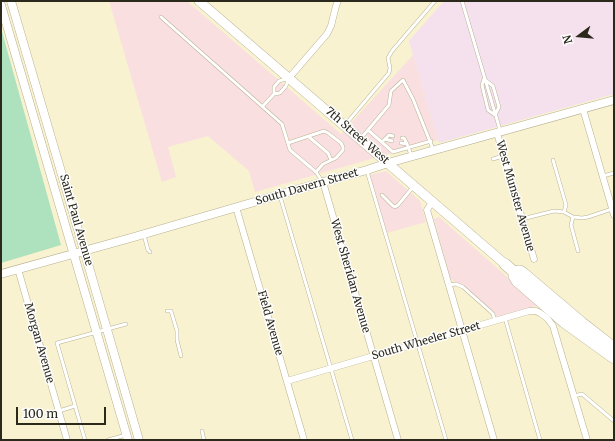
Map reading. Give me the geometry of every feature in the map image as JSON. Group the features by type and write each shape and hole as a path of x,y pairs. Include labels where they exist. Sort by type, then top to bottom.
{"highway":[{"name":"7th Street West","path":"505,264 514,272"},
{"path":"614,348 520,271 514,272 514,276 517,281 564,322 614,358"}],"main road":[{"name":"7th Street West","path":"200,1 505,264"}],"street":[{"name":"Saint Paul Avenue","path":"11,1 139,440"},
{"path":"289,78 327,34 331,26 338,1"},
{"name":"Saint Paul Avenue","path":"1,4 127,437"},
{"name":"South Davern Street","path":"1,274 614,100"},
{"path":"583,109 613,212"},
{"name":"West Munster Avenue","path":"498,132 503,156 534,259"},
{"name":"West Sheridan Avenue","path":"323,182 398,440"},
{"path":"432,202 427,210 494,440"},
{"name":"Field Avenue","path":"236,207 304,440"},
{"name":"Morgan Avenue","path":"18,270 67,440"},
{"name":"South Wheeler Street","path":"287,381 529,311 536,311 550,322 556,334 574,396"},
{"path":"574,396 587,440"}],"lane":[{"path":"344,126 389,73 390,68 388,58 392,51 435,1"},
{"path":"462,1 484,79 482,85 488,110 495,115"},
{"path":"161,17 282,124 290,150 316,172 323,182"},
{"path":"274,94 274,88 279,81 289,78"},
{"path":"263,106 274,94 280,93 286,86 289,78"},
{"path":"484,79 493,86 499,107 495,115 498,132"},
{"path":"360,140 389,105 391,91 403,80 413,99 434,150"},
{"path":"368,130 383,140 393,152 408,145 431,141"},
{"path":"288,143 324,132 328,133 341,143 343,150 336,158 323,164 316,172"},
{"path":"383,140 389,135 393,136"},
{"path":"309,137 328,153 330,160"},
{"path":"402,138 404,138 408,145 412,157"},
{"path":"383,140 392,141"},
{"path":"401,143 408,145"},
{"path":"493,159 503,156"},
{"path":"553,160 566,205 564,212"},
{"path":"367,170 446,440"},
{"path":"603,176 614,173"},
{"path":"382,195 395,207 414,186"},
{"path":"280,194 352,440"},
{"path":"522,219 554,212 564,212 582,218 613,212"},
{"path":"573,216 571,225 578,250"},
{"path":"143,234 150,252"},
{"path":"449,285 456,284 462,287 490,311 495,321"},
{"path":"167,311 171,312 177,331 177,340 181,356"},
{"path":"506,318 540,440"},
{"path":"85,440 57,343 126,324"},
{"path":"574,396 582,394 614,422"},
{"path":"59,411 75,406"},
{"path":"202,431 204,440"},
{"path":"108,440 127,437"}],"shaded area":[{"path":"109,1 187,1 341,134 413,55 438,140 255,192 249,171 208,136 168,147 176,177 162,182"},
{"path":"444,1 614,1 614,94 439,143 409,41"},
{"path":"386,171 420,201 426,222 387,233 370,175"},
{"path":"439,217 539,305 496,317 450,278 434,219"}],"green space":[{"path":"1,28 61,245 1,263"}]}
